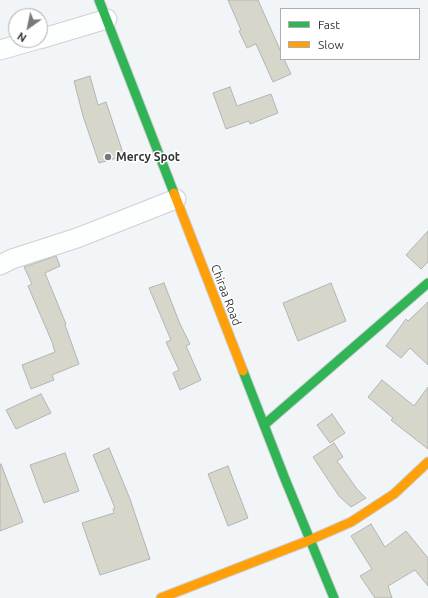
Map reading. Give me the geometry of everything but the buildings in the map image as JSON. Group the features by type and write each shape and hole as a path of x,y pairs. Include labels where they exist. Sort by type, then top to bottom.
{"main road":[{"name":"Chiraa Road","path":"99,0 264,425 334,598"},
{"path":"264,425 428,283"},
{"path":"161,598 310,540 351,522 394,494 428,462"}],"street":[{"path":"48,36 107,20"},
{"path":"0,265 12,259 77,238 176,199"}],"traffic: fast":[{"path":"99,0 174,193"},
{"path":"264,425 428,283"},
{"path":"243,371 285,479 334,598"}],"traffic: slow":[{"path":"174,193 243,371"},
{"path":"161,598 310,540 351,522 394,494 428,462"}],"place":[{"name":"Mercy Spot","path":"108,157"}]}
